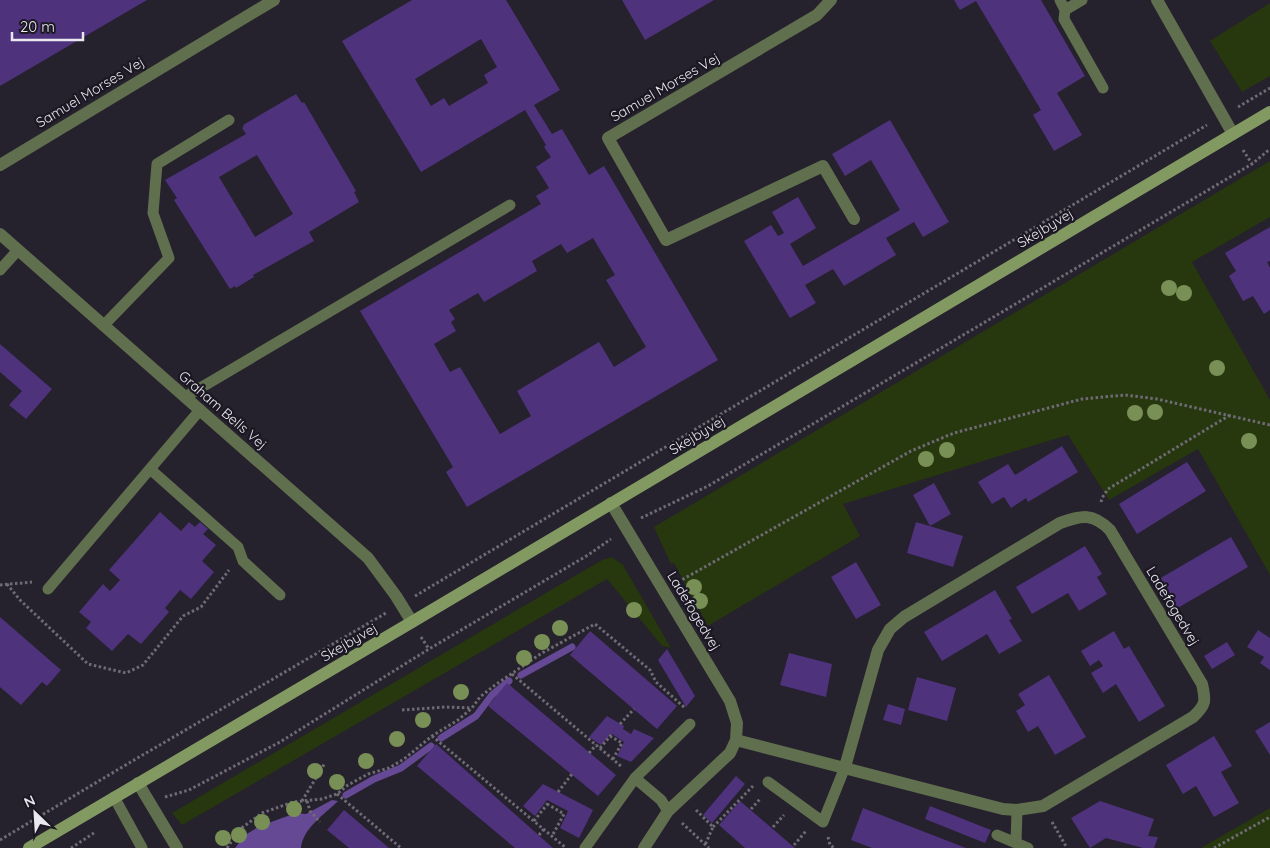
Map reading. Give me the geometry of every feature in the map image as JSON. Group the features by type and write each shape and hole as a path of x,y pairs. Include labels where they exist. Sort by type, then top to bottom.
{"street":[{"name":"Samuel Morses Vej","path":"0,165 274,0"},
{"name":"Samuel Morses Vej","path":"831,0 817,14 608,138 666,240 823,166 854,219"},
{"path":"1156,0 1232,134"},
{"name":"Skejbyvej","path":"29,848 1270,112"},
{"name":"Graham Bells Vej","path":"0,234 368,558 412,622"},
{"name":"Ladefogedvej","path":"611,503 730,701 737,723 736,740 1017,810 1043,806 1192,717 1201,710 1206,699 1202,684 1110,530 1102,521 1098,520"},
{"path":"845,766 878,650 890,630 904,617 1060,523 1089,516 1098,520"},
{"path":"644,848 668,811 730,753 736,740"},
{"path":"138,783 177,848"}],"lane":[{"path":"1082,0 1063,5 1064,19 1103,88"},
{"path":"104,325 169,258 153,213 157,164 229,120"},
{"path":"185,397 510,205"},
{"path":"0,270 18,250"},
{"path":"48,589 200,410"},
{"path":"150,469 238,547 244,561 280,595"},
{"path":"585,848 635,778 690,724"},
{"path":"768,782 823,822 845,766"},
{"path":"635,778 661,800 668,811"},
{"path":"114,797 142,848"},
{"path":"1016,843 1017,810"},
{"path":"997,835 1028,848"}],"path":[{"path":"0,840 1270,88"},
{"path":"149,800 189,790 280,742 420,654 588,555 643,516 716,481 1252,164 1270,149"},
{"path":"677,582 911,451 954,433 1082,399 1125,396 1157,400 1270,425"},
{"path":"1098,520 1102,498 1108,489 1230,416"},
{"path":"7,584 20,600 88,664 126,673 143,665 183,616 201,607 241,555"},
{"path":"0,585 32,582 48,589"},
{"path":"227,848 239,830 262,813 293,802 322,799 337,794 348,785 368,774 389,768 404,759 432,736 458,720 472,708 480,697 512,674 542,653 595,624 650,670 656,682 687,710"},
{"path":"512,674 635,778"},
{"path":"653,686 656,682"},
{"path":"402,710 446,707 472,708"},
{"path":"620,724 634,709"},
{"path":"600,748 611,735 622,743 613,759"},
{"path":"432,736 566,848"},
{"path":"590,753 596,745"},
{"path":"302,801 325,763"},
{"path":"558,792 572,774"},
{"path":"706,845 714,827 757,781 768,782"},
{"path":"337,794 402,848"},
{"path":"751,809 765,794"},
{"path":"683,797 714,827"},
{"path":"307,801 310,811 320,822"},
{"path":"534,821 548,803 564,814 552,836"},
{"path":"1043,806 1066,848"},
{"path":"668,811 709,848"},
{"path":"71,848 124,814"},
{"path":"772,827 785,814"},
{"path":"1214,848 1270,817"},
{"path":"538,835 544,829"},
{"path":"794,845 806,832"}],"green space":[{"path":"1270,3 1270,76 1242,92 1210,41"},
{"path":"1270,161 1270,217 1192,262 1270,400 1270,575 1198,449 1109,500 1068,435 843,504 860,536 708,626 674,563 671,564 654,527"},
{"path":"612,557 623,565 671,648 662,646 607,579 182,825 172,813 602,560"},
{"path":"1270,808 1270,848 1201,848"}],"shaded area":[{"path":"332,800 338,801 310,828 301,848 235,848 245,835 260,826 296,813 306,814"}],"building":[{"path":"0,0 147,0 0,86"},
{"path":"412,0 506,0 560,90 534,105 552,134 562,129 589,175 604,166 718,360 467,507 446,472 453,467 360,311 541,204 536,196 549,188 536,167 551,157 525,110 421,172 342,41","holes":["481,39 497,67 484,75 488,83 449,106 444,98 431,106 415,79","593,238 615,275 606,280 646,347 614,367 599,342 517,391 531,416 500,434 460,367 450,372 434,344 456,331 451,322 455,319 449,310 478,293 484,302 537,271 532,261 561,244 567,253"]},
{"path":"622,0 714,0 645,40"},
{"path":"954,0 1041,0 1085,76 1057,93 1082,135 1054,151 1033,115 1041,110 976,1 960,10"},
{"path":"296,94 302,103 304,102 356,191 354,192 359,202 309,232 314,241 253,275 254,277 236,288 235,286 230,289 174,200 177,198 165,180 246,134 242,128 243,125","holes":["257,155 293,214 255,237 219,177"]},
{"path":"890,120 949,222 923,237 914,222 886,238 896,255 844,286 833,269 805,285 816,303 790,318 744,241 771,225 778,236 784,233 772,212 798,197 816,228 790,244 803,266 900,210 871,160 845,176 832,154"},
{"path":"1270,227 1270,261 1267,262 1270,268 1270,310 1264,314 1253,296 1243,301 1229,276 1236,271 1225,253"},
{"path":"0,344 52,389 26,419 9,405 22,391 0,372"},
{"path":"1062,446 1078,472 1028,502 1026,498 1011,508 1004,497 992,504 978,482 1008,464 1015,475"},
{"path":"1187,462 1206,491 1137,534 1119,504"},
{"path":"934,483 951,514 930,526 913,495"},
{"path":"160,512 181,531 189,522 195,527 200,522 208,529 203,534 216,545 202,561 214,572 191,599 180,590 165,608 169,612 141,644 128,634 112,651 86,628 91,622 79,612 103,584 110,591 120,580 109,570"},
{"path":"916,522 963,536 953,567 907,553"},
{"path":"1231,537 1248,567 1176,609 1159,579"},
{"path":"1085,546 1102,574 1097,577 1107,594 1079,611 1068,593 1032,614 1016,587"},
{"path":"856,562 881,605 856,619 831,577"},
{"path":"995,590 1012,619 1009,620 1022,641 999,654 987,634 942,661 924,632"},
{"path":"0,617 61,670 47,686 42,682 21,705 0,687"},
{"path":"1258,630 1270,638 1270,670 1260,663 1264,657 1247,647"},
{"path":"590,631 677,706 657,729 570,655"},
{"path":"1114,631 1124,649 1129,646 1165,706 1139,722 1116,684 1103,693 1091,673 1103,666 1099,660 1090,666 1081,651"},
{"path":"1227,642 1235,655 1212,669 1204,656"},
{"path":"667,649 695,696 686,707 658,660"},
{"path":"789,653 832,664 826,697 780,685"},
{"path":"1049,675 1086,737 1055,755 1038,726 1028,732 1016,711 1025,705 1018,694"},
{"path":"917,677 956,688 947,721 908,710"},
{"path":"507,683 616,775 598,796 488,706"},
{"path":"888,704 905,709 901,725 883,720"},
{"path":"607,716 624,726 623,729 631,734 634,729 654,738 631,762 617,756 624,742 611,734 601,745 589,737"},
{"path":"1270,722 1270,755 1255,731"},
{"path":"1214,736 1232,766 1221,772 1239,803 1214,817 1196,786 1183,794 1166,765"},
{"path":"436,744 553,848 515,848 417,766"},
{"path":"736,776 745,784 712,823 703,815"},
{"path":"543,784 593,810 579,838 560,828 568,811 547,800 535,816 523,806"},
{"path":"740,801 795,848 745,848 719,825"},
{"path":"1100,801 1154,819 1148,836 1158,837 1154,848 1143,848 1106,838 1090,848 1071,818"},
{"path":"930,806 991,830 985,843 925,819"},
{"path":"863,808 966,848 872,848 851,840"},
{"path":"344,810 389,848 349,848 327,830"}],"waterway":[{"path":"521,675 572,647"},
{"path":"441,738 476,716 492,695 509,681"},
{"path":"346,795 374,779 401,768 431,746"}]}
